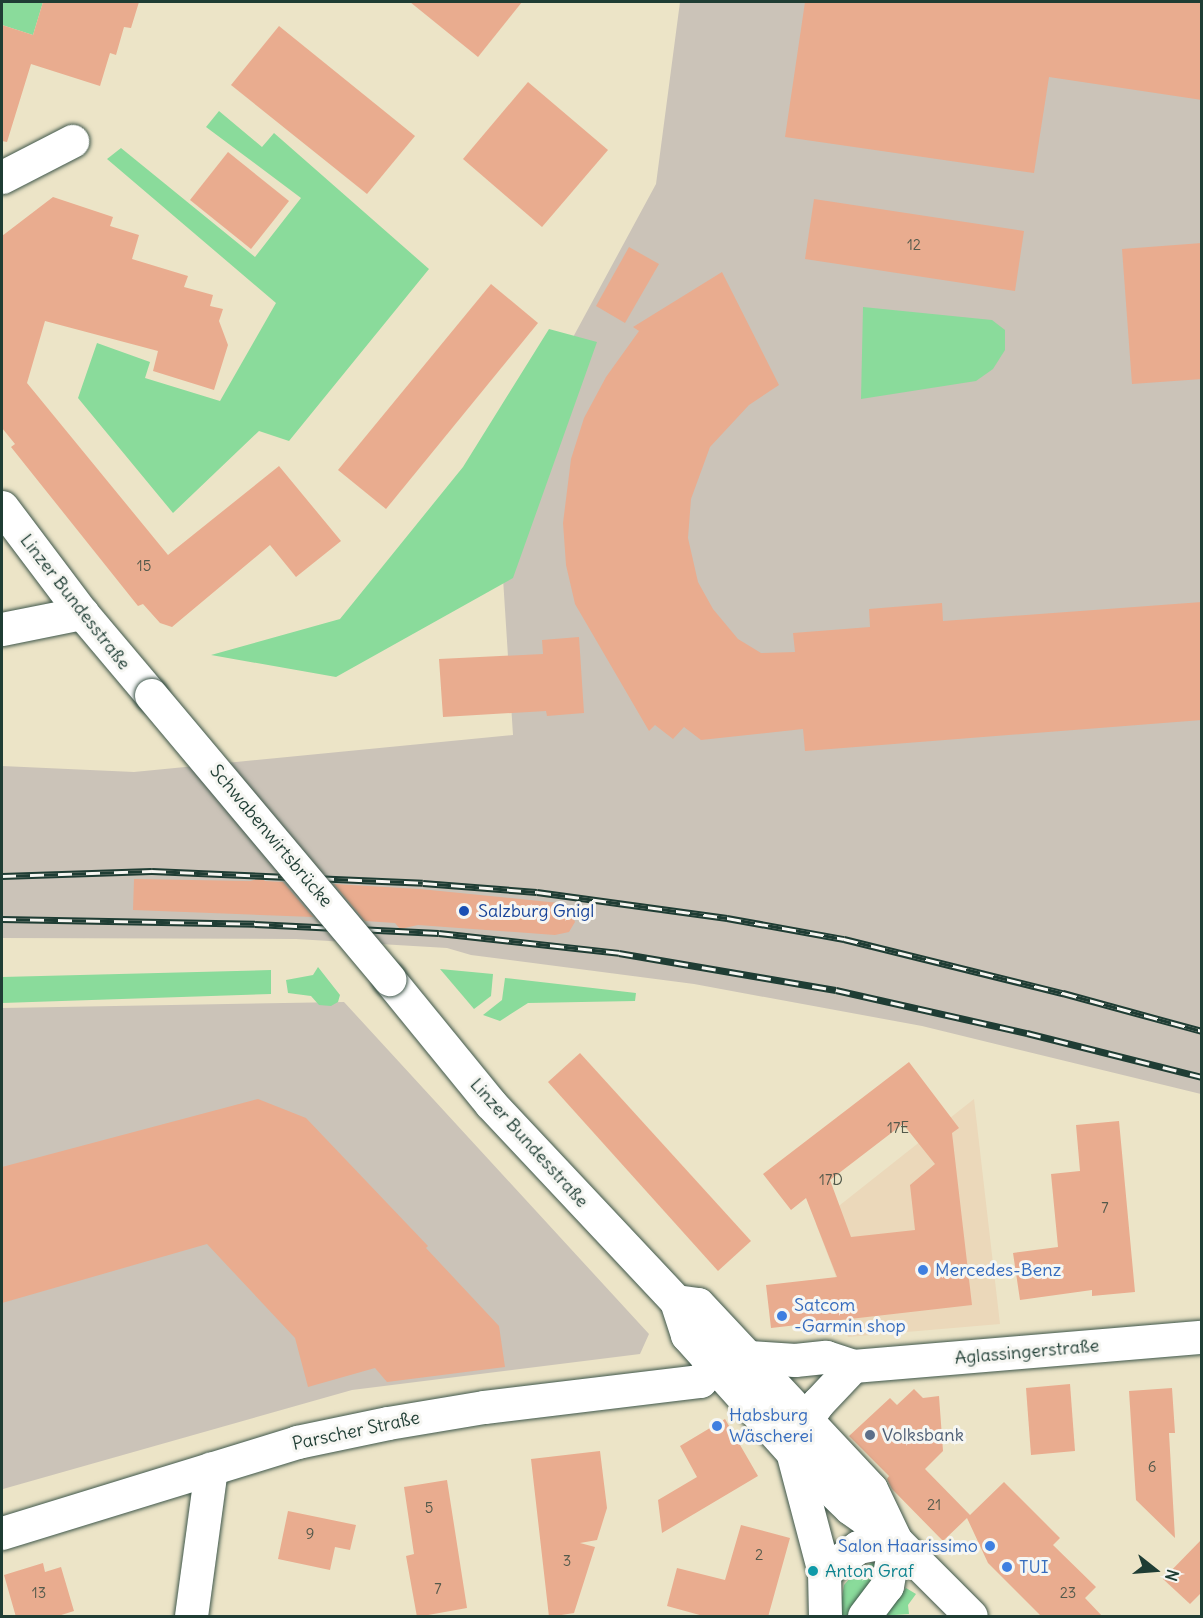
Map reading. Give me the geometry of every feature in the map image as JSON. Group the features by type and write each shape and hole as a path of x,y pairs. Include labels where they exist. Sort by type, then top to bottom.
{"main road":[{"path":"2,177 72,141"},
{"name":"Linzer Bundesstraße","path":"2,507 82,613 151,695"},
{"path":"2,629 82,613"},
{"name":"Schwabenwirtsbrücke","path":"151,695 389,979"},
{"name":"Linzer Bundesstraße","path":"389,979 490,1103 676,1301 687,1335 792,1453 850,1508 896,1540 971,1617"},
{"name":"Linzer Bundesstraße","path":"676,1301 698,1304 871,1489 896,1540"},
{"name":"Aglassingerstraße","path":"749,1357 795,1360 826,1357 853,1366 1202,1337"},
{"name":"Parscher Straße","path":"2,1533 297,1442 388,1423 484,1407 700,1381 714,1364"},
{"path":"806,1420 818,1403 853,1366"},
{"path":"792,1453 824,1572 825,1617"},
{"path":"191,1617 211,1468"},
{"path":"824,1572 858,1547 896,1540 886,1586 864,1617"}],"shaded area":[{"path":"680,2 1201,2 1201,1094 922,1026 694,984 471,955 447,948 296,939 2,938 2,766 134,772 513,735 501,547 571,341 656,184"},
{"path":"344,1002 649,1334 640,1354 352,1390 3,1489 2,1008"},
{"path":"974,1099 1000,1324 848,1337 835,1274 816,1224"}],"green space":[{"path":"2,2 43,2 33,35 2,25"},
{"path":"219,111 262,147 274,133 429,269 289,441 259,431 173,513 78,398 97,343 150,362 145,378 220,401 276,303 107,159 121,148 255,257 301,198 206,127"},
{"path":"863,307 992,320 1005,330 1005,350 993,369 976,381 861,399"},
{"path":"549,329 597,342 513,578 336,677 211,655 340,619 463,467"},
{"path":"318,967 340,995 338,1002 331,1006 319,1005 311,996 288,993 286,980 313,975"},
{"path":"440,969 493,974 491,996 474,1009"},
{"path":"271,970 271,994 2,1003 2,977"},
{"path":"505,978 636,993 635,1001 528,1003 500,1021 483,1015 502,1000"},
{"path":"872,1563 878,1564 879,1571 849,1616 839,1616 844,1585 856,1571"},
{"path":"906,1588 916,1594 908,1605 909,1614 880,1616"}],"building":[{"path":"43,2 139,2 131,28 124,27 116,55 110,53 100,86 31,64 7,142 2,141 2,25 33,35"},
{"path":"410,2 522,2 478,57"},
{"path":"805,2 1202,2 1202,100 1049,77 1034,173 785,137"},
{"path":"279,26 415,136 367,194 231,85"},
{"path":"528,82 608,150 542,227 463,159"},
{"path":"228,152 289,201 251,249 190,200"},
{"path":"53,197 113,217 110,226 139,235 132,259 188,276 184,287 213,295 210,306 223,309 219,321 228,345 214,390 153,371 158,351 45,321 27,383 168,555 279,466 341,541 296,577 270,545 172,627 160,623 143,604 138,606 11,447 15,444 2,428 2,236"},
{"path":"814,199 1024,231 1015,291 805,259"},
{"path":"1202,243 1202,379 1132,384 1122,249"},
{"path":"629,247 659,264 625,323 596,306"},
{"path":"722,272 779,385 749,405 710,447 691,499 688,538 698,582 713,609 738,639 761,653 795,652 793,633 870,627 869,609 942,603 943,621 1202,602 1202,720 805,751 803,729 701,740 684,727 673,739 655,725 649,731 575,604 566,565 563,523 571,459 584,418 606,377 639,331 633,327"},
{"path":"491,284 538,323 386,509 338,470"},
{"path":"579,637 584,713 547,716 546,711 443,717 439,659 543,654 542,640"},
{"path":"262,878 265,881 283,882 313,917 133,910 134,879 250,881"},
{"path":"334,884 420,889 559,903 570,909 575,922 569,932 555,935 418,925 400,929 395,923 365,921"},
{"path":"580,1053 751,1241 718,1271 548,1082"},
{"path":"909,1062 959,1128 952,1133 972,1305 771,1328 766,1285 837,1277 806,1198 791,1210 763,1174","holes":["903,1124 935,1164 910,1185 915,1230 851,1237 830,1180"]},
{"path":"258,1099 306,1118 428,1246 426,1248 499,1326 505,1367 387,1382 375,1368 308,1387 295,1338 207,1244 2,1303 2,1167"},
{"path":"1119,1121 1135,1292 1092,1296 1092,1290 1020,1300 1013,1253 1058,1247 1051,1174 1080,1171 1076,1125"},
{"path":"1070,1384 1075,1451 1031,1455 1026,1388"},
{"path":"1172,1388 1175,1433 1169,1433 1175,1538 1136,1500 1129,1391"},
{"path":"914,1389 923,1398 939,1396 943,1451 925,1469 970,1515 1004,1482 1060,1538 1053,1545 1096,1587 1085,1598 1103,1617 1042,1617 988,1563 967,1518 943,1541 892,1489 887,1479 889,1476 849,1436 890,1398 897,1405"},
{"path":"725,1419 758,1476 662,1533 658,1500 697,1477 680,1446"},
{"path":"600,1451 607,1508 597,1540 580,1543 595,1547 574,1613 549,1617 531,1459"},
{"path":"447,1480 467,1608 417,1617 406,1556 414,1554 404,1487"},
{"path":"288,1511 356,1525 350,1550 335,1547 330,1570 278,1559"},
{"path":"741,1525 790,1538 768,1617 707,1617 667,1606 677,1568 725,1580"},
{"path":"1202,1539 1202,1592 1190,1604 1163,1579"},
{"path":"43,1563 45,1572 61,1567 74,1611 55,1617 16,1617 4,1575"}],"railway":[{"path":"2,876 152,871 423,883 537,892 727,918 844,939 1063,993 1202,1031"},
{"path":"2,919 255,924 439,933 619,953 836,990 1027,1033 1202,1077"}],"place":[{"name":"Salzburg Gnigl","path":"464,911"},
{"name":"Mercedes-Benz","path":"923,1270"},
{"name":"Satcom -Garmin shop","path":"782,1316"},
{"name":"Habsburg Wäscherei","path":"717,1426"},
{"name":"Volksbank","path":"870,1435"},
{"name":"Salon Haarissimo","path":"990,1546"},
{"name":"TUI","path":"1007,1567"},
{"name":"Anton Graf","path":"813,1571"}]}
